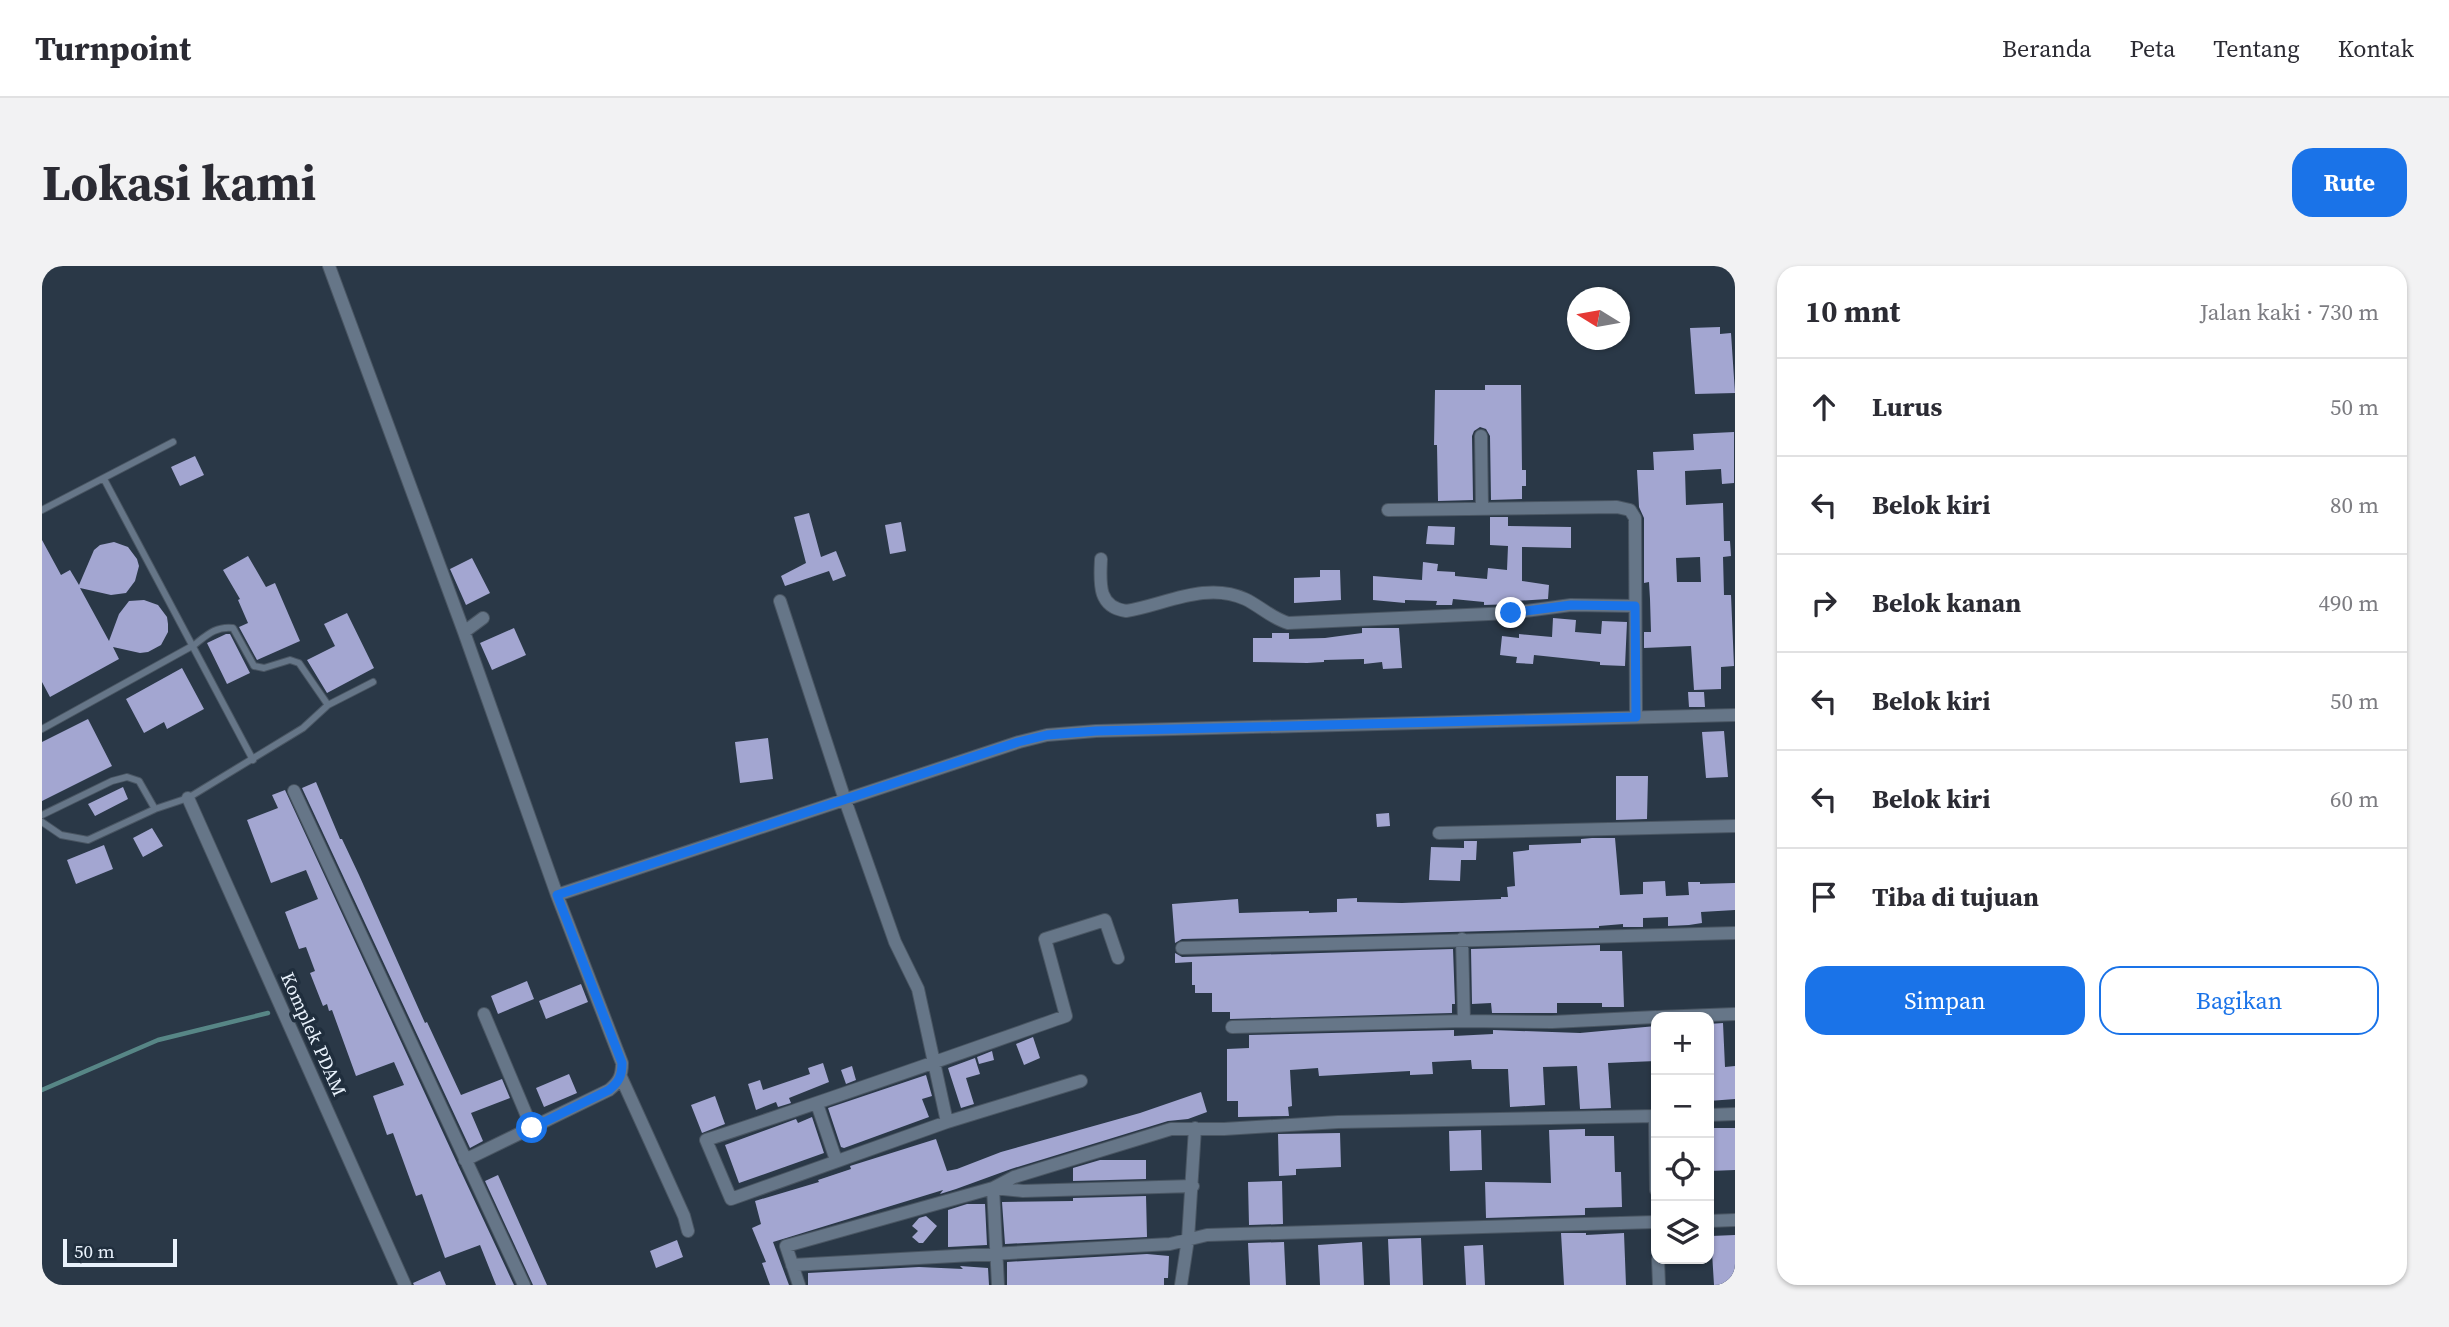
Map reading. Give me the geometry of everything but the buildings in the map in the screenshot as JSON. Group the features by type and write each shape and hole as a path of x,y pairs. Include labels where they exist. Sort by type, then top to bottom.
{"street":[{"path":"329,266 464,632 557,895 622,1063 621,1077 609,1090 465,1160"},
{"path":"1481,436 1482,508"},
{"path":"1388,510 1617,506 1630,510 1634,518 1636,717"},
{"path":"1101,559 1102,594 1106,604 1126,611 1196,594 1218,593 1244,599 1276,619 1288,622 1511,613 1571,605 1635,606"},
{"path":"780,601 895,942 918,989 947,1122"},
{"path":"464,632 484,618"},
{"path":"557,895 1018,742 1047,735 1735,715"},
{"path":"294,791 524,1285"},
{"name":"Komplek PDAM","path":"188,798 405,1285"},
{"path":"1439,833 1735,826"},
{"path":"1081,1081 947,1122 731,1199 706,1140 817,1104 1066,1016 1045,939 1105,920 1118,958"},
{"path":"1182,947 1735,933"},
{"path":"1462,939 1464,1021"},
{"path":"484,1014 532,1128"},
{"path":"1714,1015 1735,1014"},
{"path":"1232,1027 1464,1021 1552,1022 1651,1017"},
{"path":"621,1077 684,1216 688,1231"},
{"path":"817,1104 836,1160"},
{"path":"1714,1115 1735,1114"},
{"path":"799,1285 786,1246 993,1188 1014,1177 1171,1129 1224,1129 1338,1122 1651,1116"},
{"path":"1181,1285 1193,1186 1195,1128"},
{"path":"993,1188 1023,1191 1193,1186"},
{"path":"993,1188 998,1285"},
{"path":"1714,1221 1735,1220"},
{"path":"792,1265 1170,1244 1206,1235 1651,1222"},
{"path":"1658,1264 1659,1285"}],"lane":[{"path":"42,510 173,442"},
{"path":"104,479 253,760"},
{"path":"42,729 223,627 233,628 254,666 264,668 290,660 299,663 328,705"},
{"path":"42,822 61,835 88,840 155,809 188,798 303,728 328,705 373,682"},
{"path":"42,814 112,781 127,778 139,781 155,809"}],"waterway":[{"path":"42,1090 158,1040 268,1013"}],"route":[{"path":"532,1128 609,1090 617,1084 622,1071 622,1063 557,895 1018,742 1047,735 1096,731 1636,717 1635,606 1571,605 1511,613"}]}
